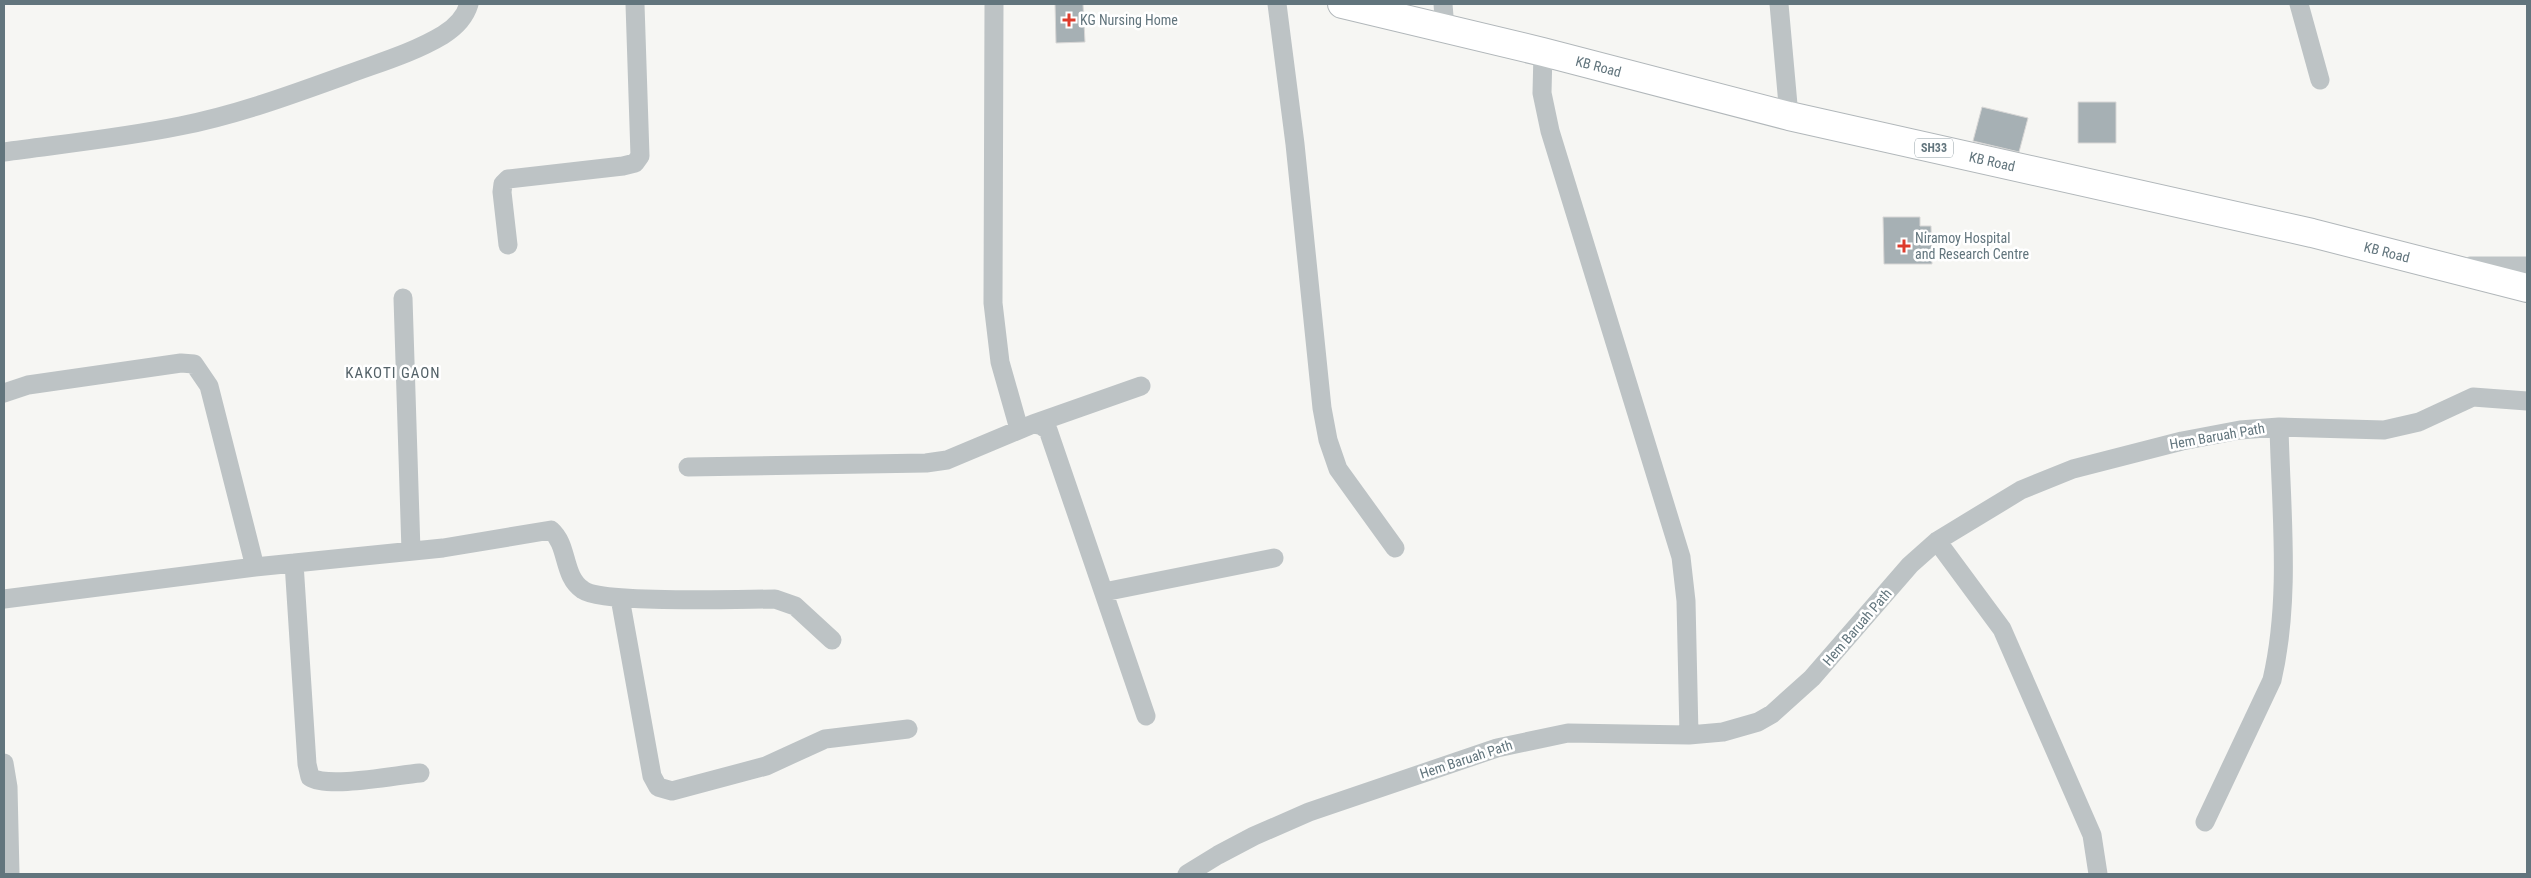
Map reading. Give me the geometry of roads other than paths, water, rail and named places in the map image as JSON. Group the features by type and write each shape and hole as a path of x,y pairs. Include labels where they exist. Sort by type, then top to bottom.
{"main road":[{"name":"KB Road","path":"1342,4 1444,16 1543,52 1789,116 2312,233 2527,288"}],"street":[{"path":"4,152 106,139 181,126 300,92 399,56 443,35 457,25 466,13 469,4"},
{"path":"508,245 502,192 503,184 508,179 623,166 635,162 640,156 635,4"},
{"path":"994,4 992,303 1000,362 1026,427"},
{"path":"1277,4 1295,144 1322,408 1328,440 1338,469 1395,548"},
{"path":"1779,4 1789,116"},
{"path":"2299,4 2320,80"},
{"path":"1543,52 1542,93 1550,131 1681,557 1686,601 1689,735"},
{"path":"2442,266 2527,266"},
{"path":"403,298 411,551"},
{"path":"4,392 28,385 181,362 194,364 209,386 254,567"},
{"path":"688,467 926,463 947,460 1026,427 1142,386"},
{"name":"Hem Baruah Path","path":"1187,874 1254,836 1309,812 1497,748 1568,733 1689,735 1740,729 1758,722 1772,714 1812,678 1910,565 1937,541 2021,490 2073,468 2182,441 2240,430 2279,427 2362,431 2384,430 2419,422 2473,397 2527,401"},
{"path":"1026,427 1040,425 1048,430 1146,716"},
{"path":"2206,822 2272,680 2279,649 2283,612 2279,427"},
{"path":"4,599 254,567 443,548 551,530 561,541 567,566 574,581 582,589 590,593 620,598 774,599 795,606 832,640"},
{"path":"1937,541 2002,629 2092,835 2098,874"},
{"path":"1104,592 1274,558"},
{"path":"294,563 307,764 310,777 318,782 333,782 420,773"},
{"path":"620,598 652,776 658,787 672,791 678,790 766,766 825,738 908,729"},
{"path":"4,763 8,787 10,874"}],"place":[{"name":"KG Nursing Home","path":"1069,20"},
{"name":"Niramoy Hospital and Research Centre","path":"1904,246"}],"district":[{"name":"KAKOTI GAON","path":"393,373"}]}
